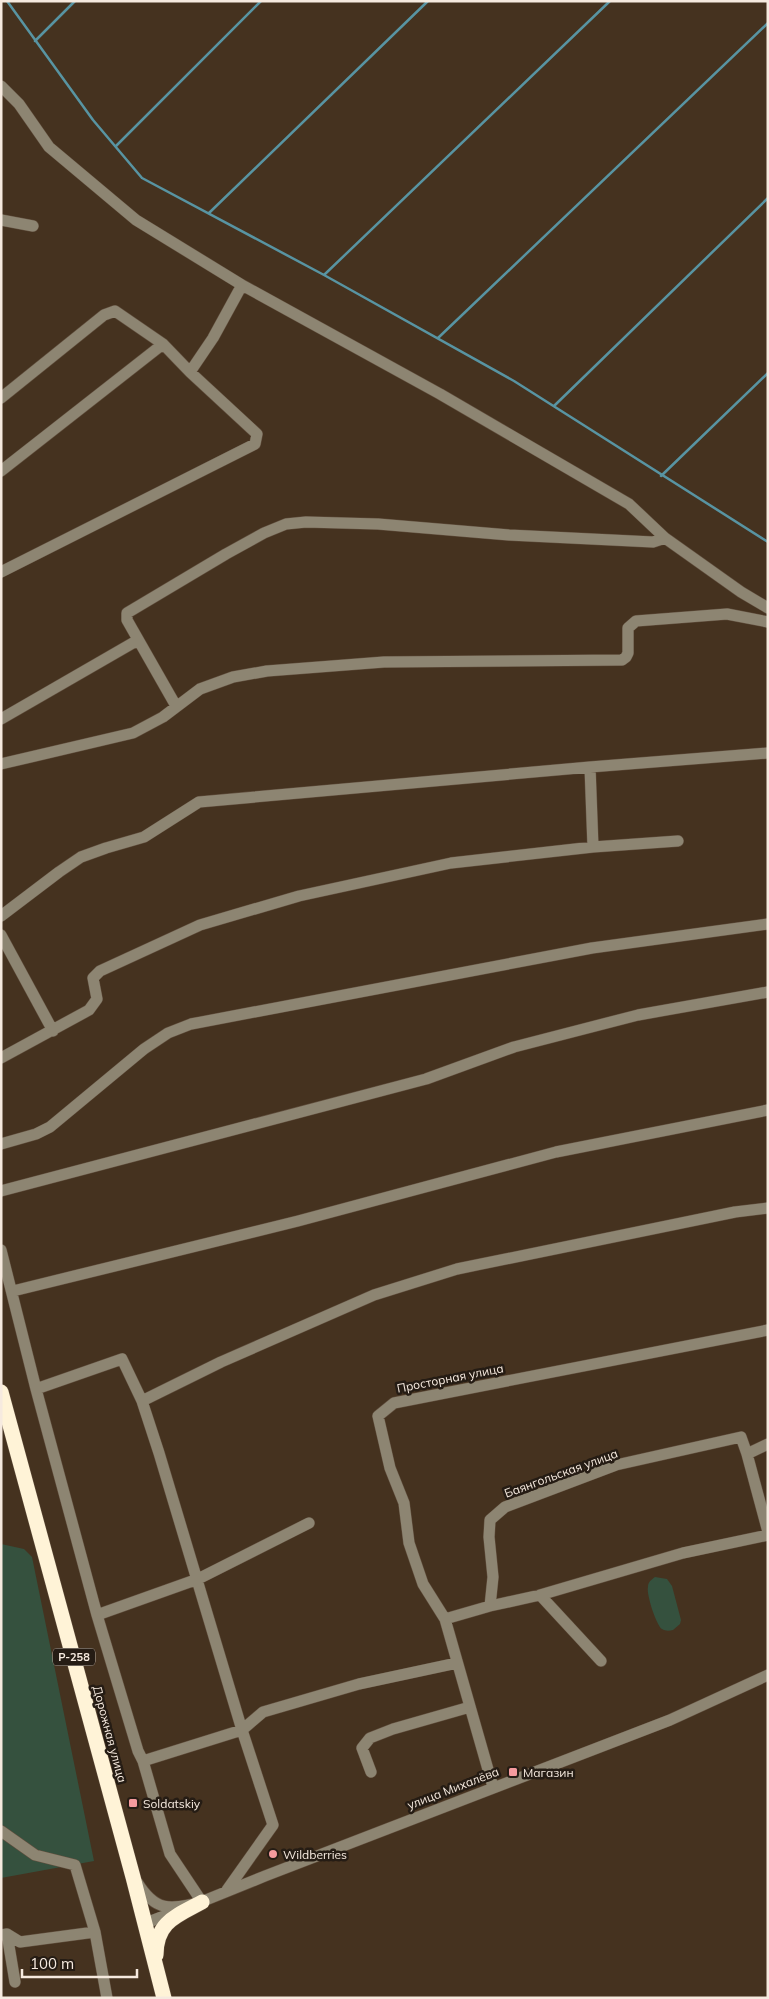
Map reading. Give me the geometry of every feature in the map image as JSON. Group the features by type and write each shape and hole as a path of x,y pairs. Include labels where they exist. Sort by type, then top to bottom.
{"highway":[{"name":"Дорожная улица","path":"1,1392 134,1877 164,1998"},
{"path":"156,1966 156,1950 162,1928 169,1920 202,1902"}],"street":[{"path":"1,86 19,104 49,148 136,220 242,285 440,394 629,504 665,538 741,592 768,608"},
{"path":"1,220 33,226"},
{"path":"190,372 213,338 242,285"},
{"path":"1,398 109,312 115,311 163,344 190,372 258,434 255,444 1,572"},
{"path":"1,471 163,344"},
{"path":"176,706 127,620 127,613 264,533 286,524 306,522 378,524 519,535 653,542 665,538"},
{"path":"1,764 133,733 163,717 200,689 233,677 267,671 384,662 622,660 628,653 628,628 636,621 727,614 768,622"},
{"path":"1,718 138,640"},
{"path":"1,916 59,872 81,858 106,848 144,837 199,802 768,753"},
{"path":"590,767 593,847"},
{"path":"1,1058 89,1010 97,999 93,978 100,971 200,925 299,896 451,863 593,847 678,842"},
{"path":"1,1144 36,1134 50,1127 144,1049 168,1033 191,1024 592,948 768,924"},
{"path":"1,935 53,1031"},
{"path":"1,1191 426,1079 514,1047 638,1015 768,992"},
{"path":"13,1290 298,1221 556,1152 768,1110"},
{"path":"142,1401 221,1362 374,1295 457,1269 735,1212 768,1208"},
{"path":"1,1250 13,1290 36,1390 97,1615 138,1751 143,1761 170,1854 202,1902 166,1908 156,1904 147,1897 134,1877"},
{"name":"Просторная улица","path":"492,1787 445,1619 423,1584 409,1543 404,1504 390,1468 378,1416 394,1404 768,1330"},
{"path":"36,1390 122,1359 142,1401 272,1825 227,1890"},
{"name":"Баянгольская улица","path":"490,1606 493,1577 489,1536 490,1520 505,1508 616,1466 741,1437 747,1454"},
{"path":"445,1619 490,1606 540,1595 683,1553 768,1534 747,1454 768,1444"},
{"path":"97,1615 198,1579 309,1523"},
{"path":"540,1595 601,1661"},
{"path":"143,1761 242,1730 263,1712 360,1684 457,1663"},
{"name":"улица Михалёва","path":"146,1923 492,1787 670,1720 768,1675"},
{"path":"371,1772 362,1748 370,1738 392,1729 470,1707"},
{"path":"1,1831 35,1855 75,1865 95,1932 108,1998"},
{"path":"4,1934 20,1942 95,1932"},
{"path":"4,1934 15,1982"}],"green space":[{"path":"1,1544 24,1549 32,1557 94,1861 1,1878"},
{"path":"655,1577 667,1579 672,1586 681,1620 680,1624 673,1630 667,1631 662,1629 652,1609 648,1596 648,1585"}],"waterway":[{"path":"7,1 93,120 142,178 324,275 514,381 768,542"},
{"path":"35,41 75,1"},
{"path":"116,146 261,1"},
{"path":"209,213 428,1"},
{"path":"324,275 610,1"},
{"path":"438,338 768,23"},
{"path":"554,406 768,198"},
{"path":"661,476 768,373"}],"place":[{"name":"Магазин","path":"513,1772"},
{"name":"Soldatskiy","path":"133,1803"},
{"name":"Wildberries","path":"273,1854"}]}
